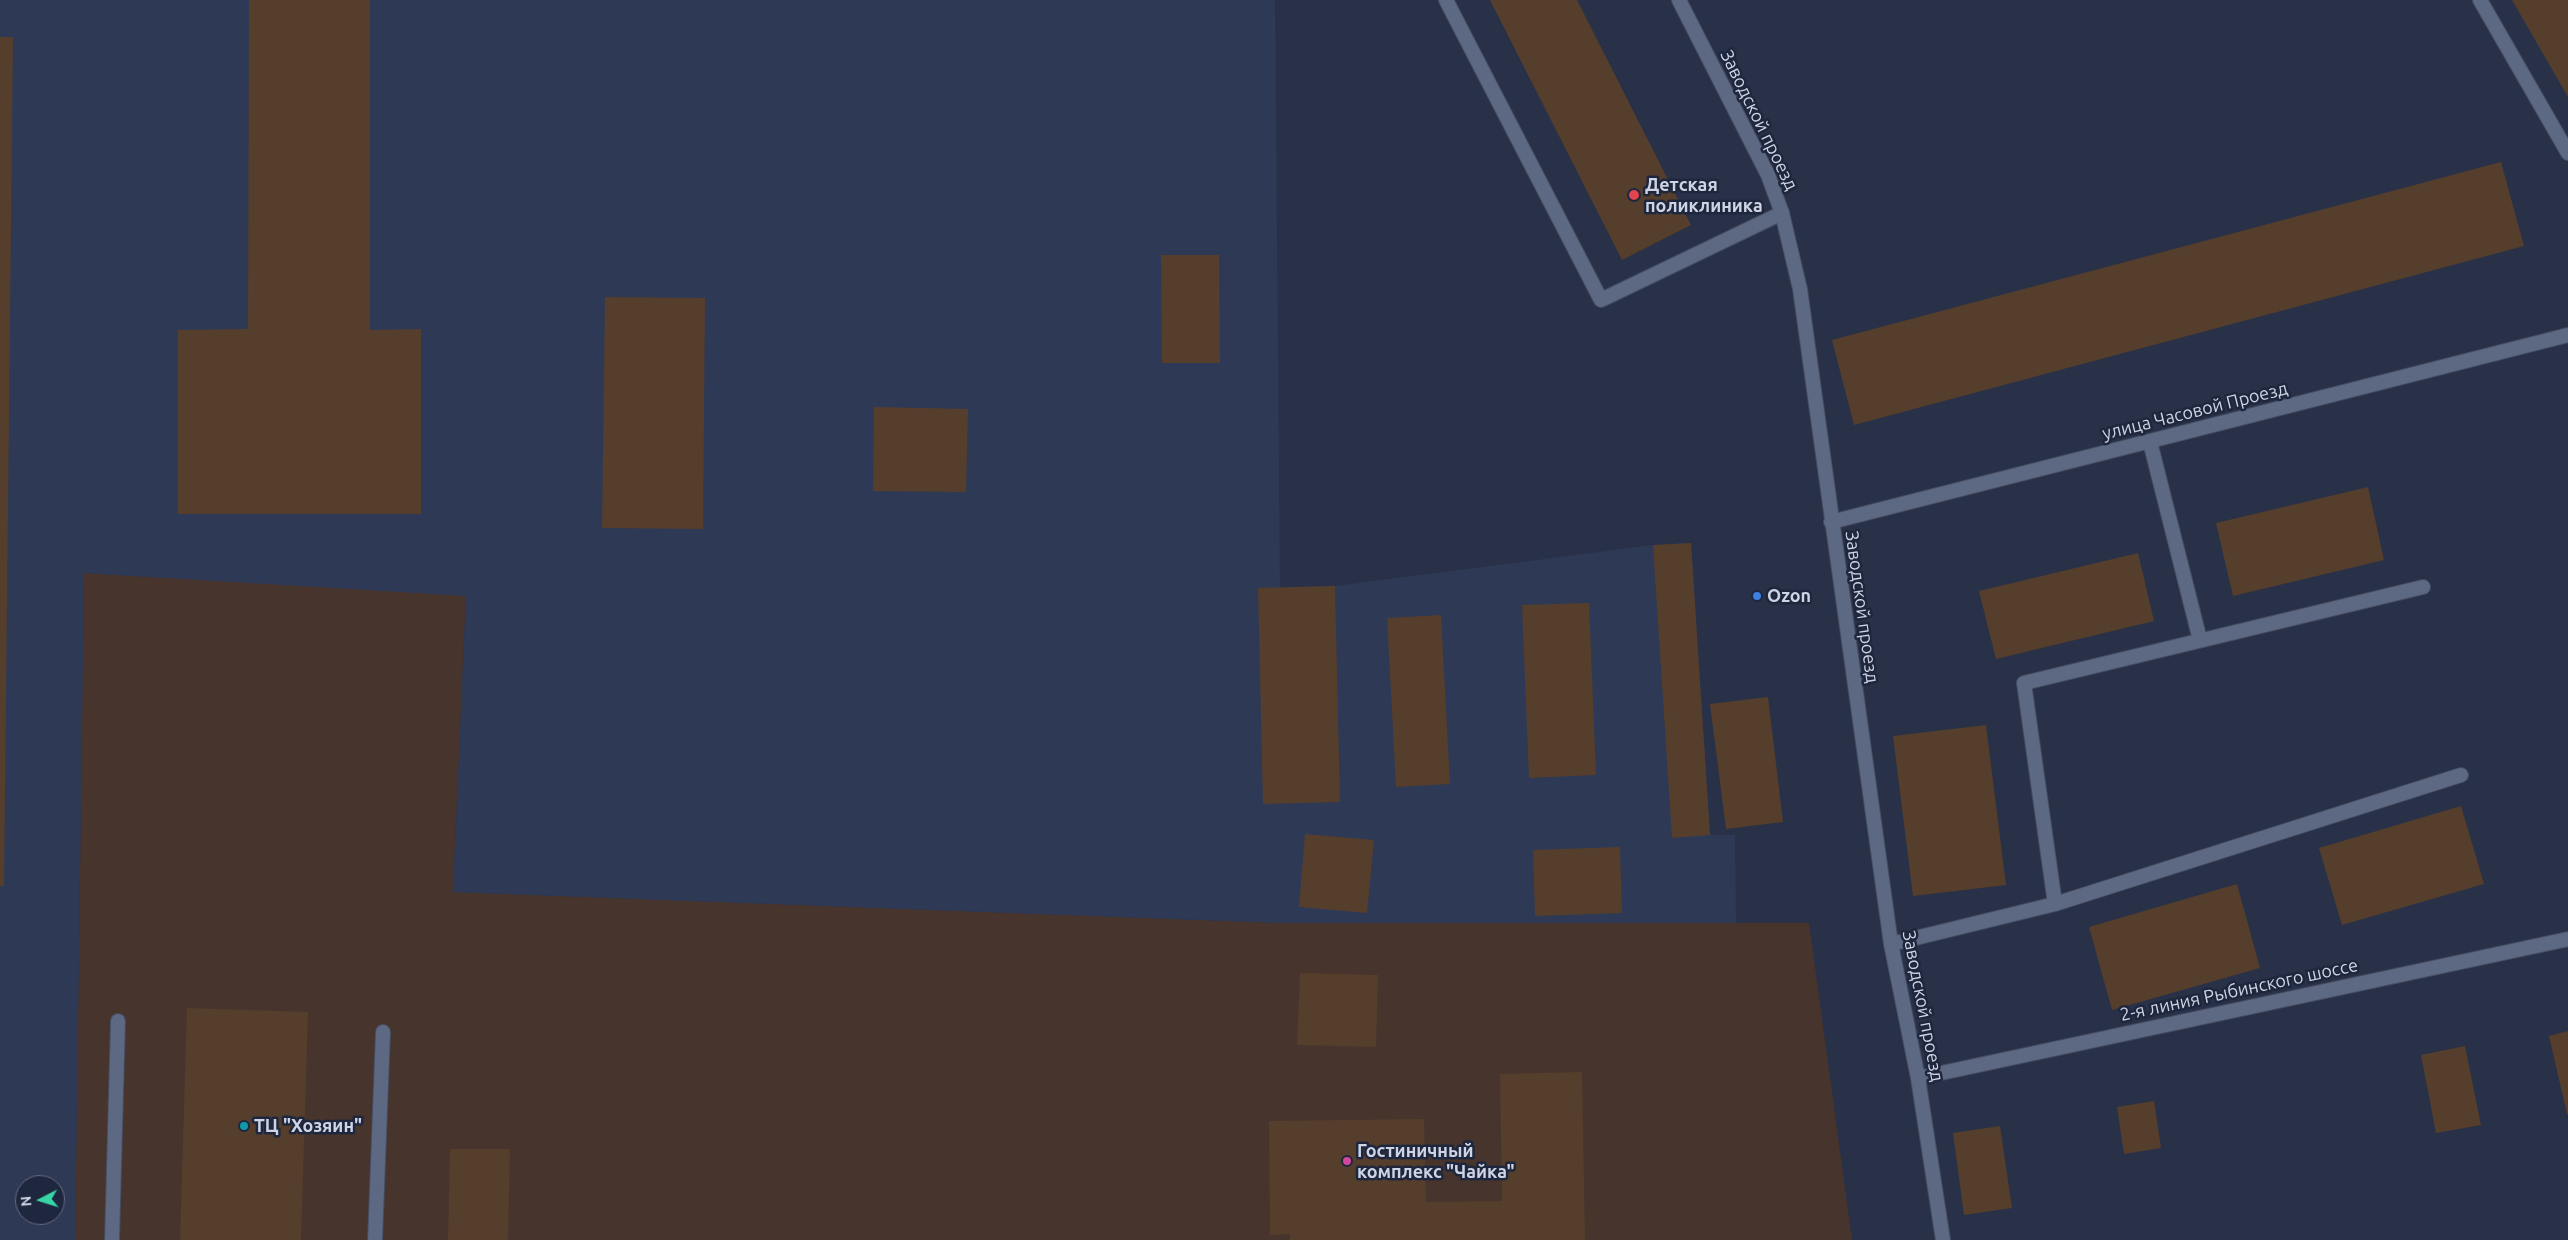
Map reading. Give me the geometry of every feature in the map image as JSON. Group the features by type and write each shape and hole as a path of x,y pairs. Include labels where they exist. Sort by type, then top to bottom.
{"street":[{"path":"1446,0 1600,300 1782,213"},
{"name":"Заводской проезд","path":"1679,0 1768,175 1782,213 1800,289 1891,944 1918,1078 1943,1240"},
{"path":"2480,0 2568,153"},
{"name":"улица Часовой Проезд","path":"1831,522 2568,334"},
{"path":"2150,442 2200,640"},
{"path":"2056,904 2024,683 2423,587"},
{"path":"1891,944 2056,904 2461,775"},
{"name":"2-я линия Рыбинского шоссе","path":"1918,1078 2568,938"},
{"path":"112,1240 118,1020"},
{"path":"375,1240 383,1032"}],"shaded area":[{"path":"0,0 1275,0 1280,587 1335,586 1653,545 1691,543 1710,835 1735,835 1736,923 1280,923 453,892 466,596 84,573 75,1240 0,1240"},
{"path":"84,573 466,595 453,892 1280,923 1809,923 1852,1240 75,1240"}],"building":[{"path":"249,0 370,0 370,330 421,329 421,514 178,514 178,330 248,329"},
{"path":"1490,0 1577,0 1691,225 1622,260"},
{"path":"2512,0 2568,0 2568,97"},
{"path":"0,37 13,37 4,886 0,886"},
{"path":"2501,162 2524,246 1854,425 1832,340"},
{"path":"1161,255 1219,255 1220,363 1162,363"},
{"path":"605,297 705,298 703,529 602,528"},
{"path":"874,407 968,409 966,492 873,491"},
{"path":"2368,487 2384,560 2233,596 2216,523"},
{"path":"1691,543 1710,835 1672,838 1653,545"},
{"path":"2138,553 2154,621 1996,659 1979,591"},
{"path":"1335,586 1340,802 1263,804 1258,588"},
{"path":"1589,603 1596,775 1529,778 1522,605"},
{"path":"1441,615 1450,784 1396,787 1387,618"},
{"path":"1768,697 1783,822 1726,829 1710,704"},
{"path":"1986,725 2006,885 1913,896 1893,736"},
{"path":"2461,806 2484,884 2342,925 2319,848"},
{"path":"1305,834 1374,840 1367,913 1299,907"},
{"path":"1620,847 1622,913 1535,916 1533,850"},
{"path":"2237,884 2260,968 2112,1010 2089,927"},
{"path":"1300,973 1378,975 1376,1047 1297,1045"},
{"name":"ТЦ \"Хозяин\"","path":"187,1008 308,1012 301,1240 180,1240"},
{"path":"2568,1031 2568,1114 2567,1114 2549,1036"},
{"path":"2465,1046 2481,1125 2436,1133 2421,1055"},
{"name":"Гостиничный комплекс \"Чайка\"","path":"1582,1072 1585,1240 1290,1240 1290,1234 1270,1235 1269,1121 1424,1119 1426,1202 1502,1201 1500,1074"},
{"path":"2154,1101 2161,1148 2124,1154 2117,1107"},
{"path":"2000,1126 2012,1208 1964,1215 1953,1133"},
{"path":"450,1149 510,1149 508,1240 448,1240"}],"place":[{"name":"Детская поликлиника","path":"1634,195"},
{"name":"Ozon","path":"1757,596"},
{"name":"ТЦ \"Хозяин\"","path":"244,1126"},
{"name":"Гостиничный комплекс \"Чайка\"","path":"1347,1161"}]}
